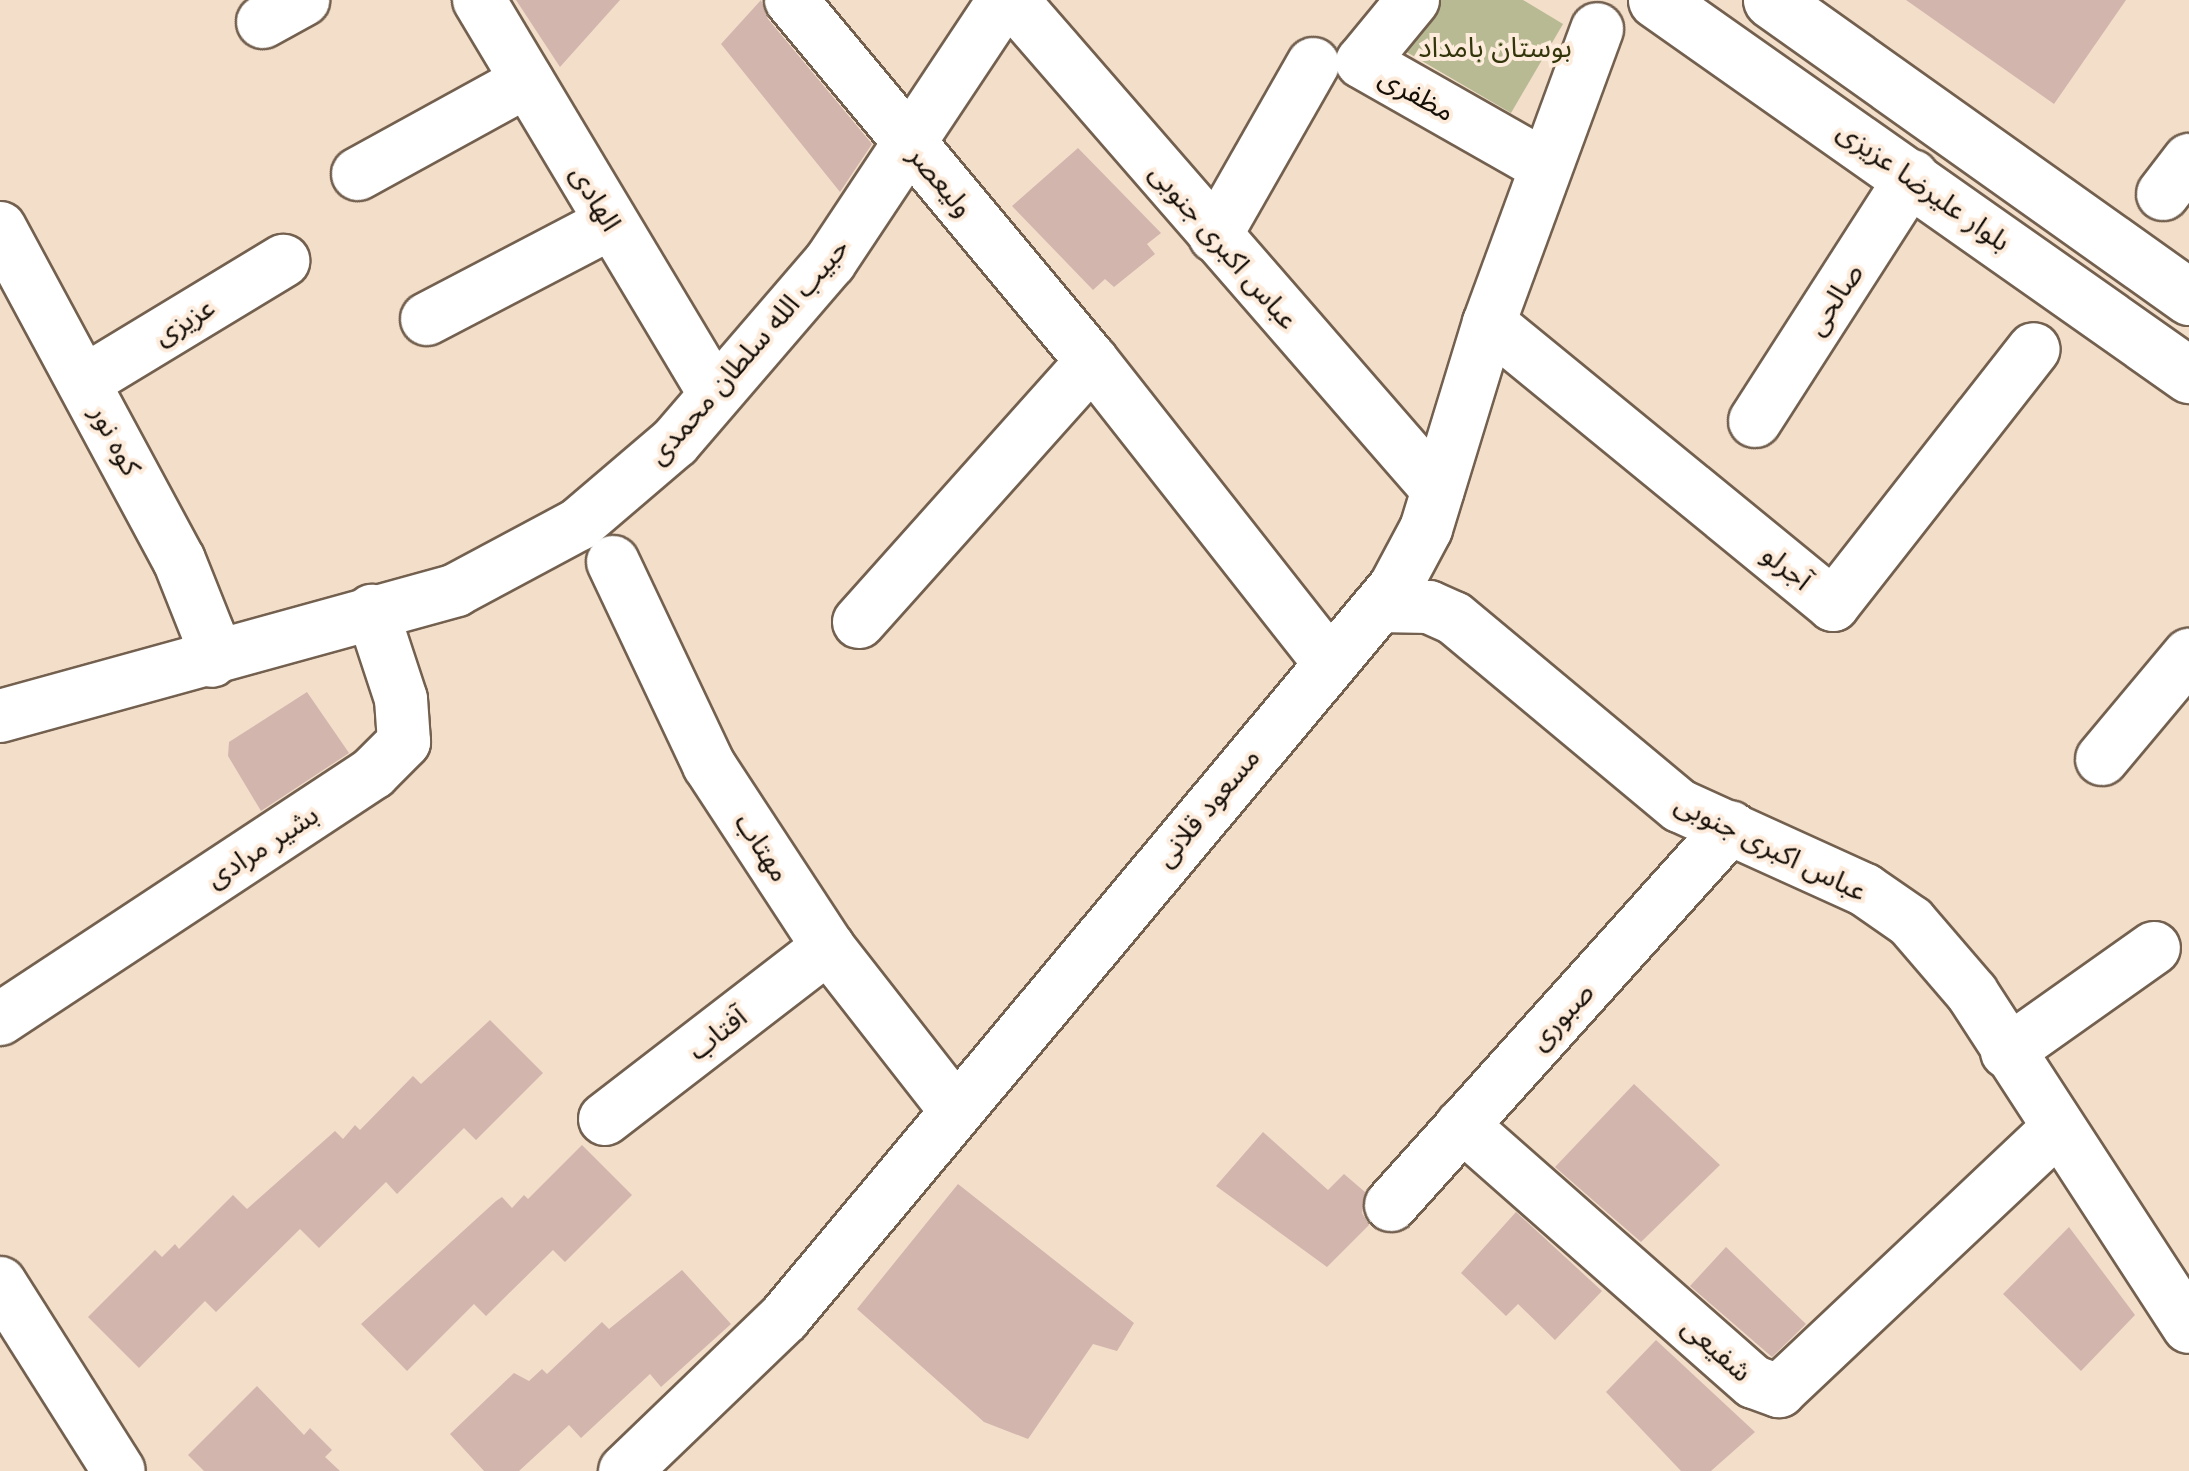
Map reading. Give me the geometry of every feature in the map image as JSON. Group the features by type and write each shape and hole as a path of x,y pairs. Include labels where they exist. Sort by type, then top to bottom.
{"main road":[{"name":"بلوار علیرضا عزیزی","path":"1656,0 1912,176 2189,375"},
{"path":"1772,0 2189,297"}],"street":[{"name":"الهادی","path":"479,0 715,394"},
{"name":"ولیعصر","path":"791,0 1092,362 1328,662"},
{"name":"حبیب الله سلطان محمدی","path":"0,716 212,662 372,611 456,590 579,524 674,442 830,262 911,146 1004,0"},
{"name":"عباس اکبری جنوبی","path":"1012,0 1438,490"},
{"name":"مظفری","path":"1413,0 1362,62 1544,165"},
{"name":"مسعود قلانی","path":"626,1471 784,1318 954,1108 1328,662 1380,606 1418,548 1489,323 1597,29"},
{"path":"1214,236 1313,64"},
{"path":"358,174 527,81"},
{"name":"صالحی","path":"1755,421 1912,176"},
{"path":"428,319 611,223"},
{"name":"کوه نور","path":"0,228 86,381 179,560 208,633 212,662"},
{"name":"عزیزی","path":"86,381 283,261"},
{"name":"آجرلو","path":"1489,323 1833,605 2034,349"},
{"path":"859,622 1092,362"},
{"name":"مهتاب","path":"612,562 709,765 828,946 954,1108"},
{"name":"عباس اکبری جنوبی","path":"1380,606 1430,607 1454,618 1639,778 1680,806 1865,890 1910,922 1972,993 2189,1327"},
{"name":"بشیر مرادی","path":"0,1019 373,773 404,742 401,699 372,611"},
{"path":"2102,759 2189,656"},
{"name":"صبوری","path":"1390,1204 1731,827"},
{"name":"آفتاب","path":"605,1120 828,946"},
{"path":"2007,1052 2154,948"},
{"name":"شفیعی","path":"1462,1125 1754,1382 1779,1391 2057,1129"},
{"path":"0,1283 119,1471"}],"green space":[{"name":"بوستان بامداد","path":"1425,0 1523,0 1563,24 1511,113 1398,47"}],"building":[{"path":"516,0 620,0 560,67"},
{"path":"761,0 768,19 872,144 840,192 721,44"},
{"path":"1906,0 2126,0 2054,104"},
{"path":"1078,148 1161,233 1147,244 1155,254 1114,287 1105,279 1093,290 1012,206"},
{"path":"307,692 349,753 261,811 228,756 229,742"},
{"path":"490,1020 543,1073 476,1140 464,1128 397,1194 386,1182 319,1248 300,1229 216,1312 205,1301 139,1368 88,1317 155,1250 162,1257 175,1244 179,1249 233,1195 247,1209 335,1131 343,1139 355,1125 360,1130 413,1076 421,1084"},
{"path":"1634,1084 1720,1165 1641,1242 1555,1167"},
{"path":"1263,1132 1328,1190 1344,1174 1365,1192 1362,1213 1369,1225 1327,1267 1216,1186"},
{"path":"582,1145 632,1195 565,1262 553,1250 486,1316 474,1304 407,1371 361,1324 496,1201 502,1197 512,1208 524,1195 528,1199"},
{"path":"958,1184 1134,1323 1117,1351 1093,1344 1028,1439 984,1422 857,1309"},
{"path":"1516,1212 1602,1291 1555,1340 1518,1304 1506,1316 1461,1273"},
{"path":"2069,1227 2135,1315 2081,1371 2003,1294"},
{"path":"1726,1247 1806,1324 1772,1357 1690,1286"},
{"path":"682,1270 731,1324 661,1387 650,1374 581,1438 569,1425 519,1471 484,1471 450,1434 514,1373 529,1381 542,1369 547,1374 602,1322 609,1329"},
{"path":"1656,1340 1755,1432 1711,1471 1681,1471 1606,1392"},
{"path":"257,1386 304,1435 310,1428 332,1450 325,1457 340,1471 204,1471 188,1455"}]}
